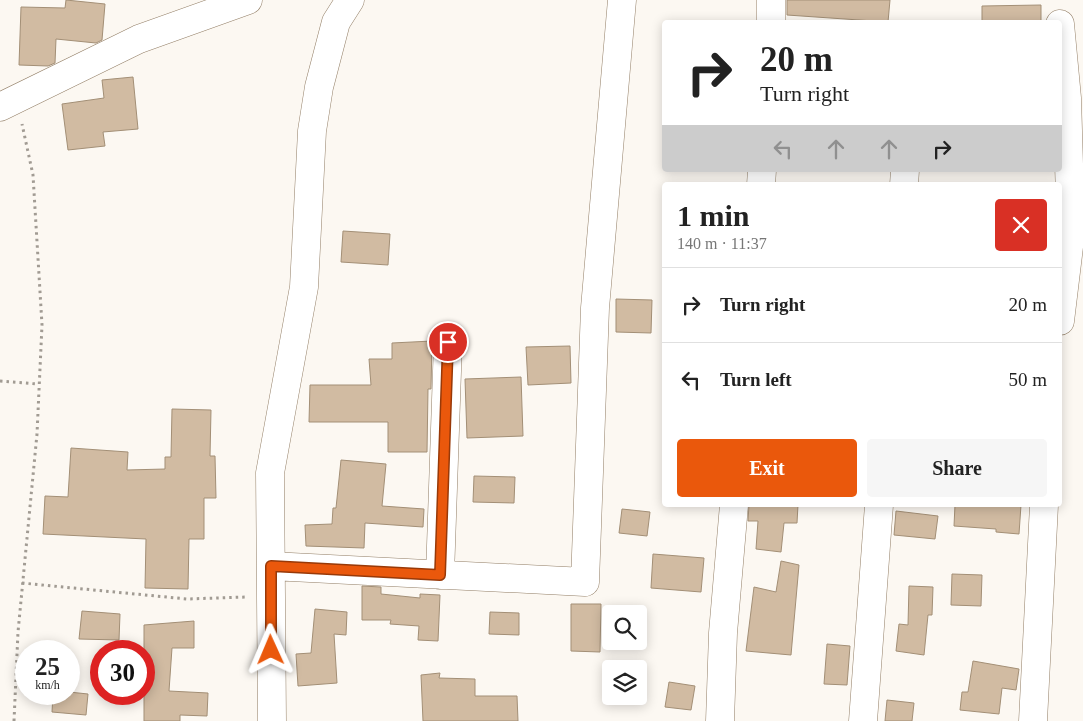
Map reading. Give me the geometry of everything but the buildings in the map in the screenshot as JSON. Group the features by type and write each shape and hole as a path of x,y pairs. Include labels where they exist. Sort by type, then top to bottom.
{"street":[{"path":"9,103 139,39 248,0"},
{"path":"272,721 270,473 304,288 312,131 319,87 336,22 350,0"},
{"path":"271,566 585,582 595,308 622,0"},
{"path":"771,0 771,20"},
{"path":"1058,0 1060,20"},
{"path":"1062,73 1071,230 1062,304"},
{"path":"440,575 448,342"},
{"path":"720,721 723,632 734,507"},
{"path":"864,721 879,507"},
{"path":"1033,721 1044,507"}],"path":[{"path":"9,103 33,175 42,325 37,384 37,434 22,583 14,721"},
{"path":"0,381 37,384"},
{"path":"22,583 187,599 271,596"}],"route":[{"path":"271,650 271,566 440,575 448,342"}]}
